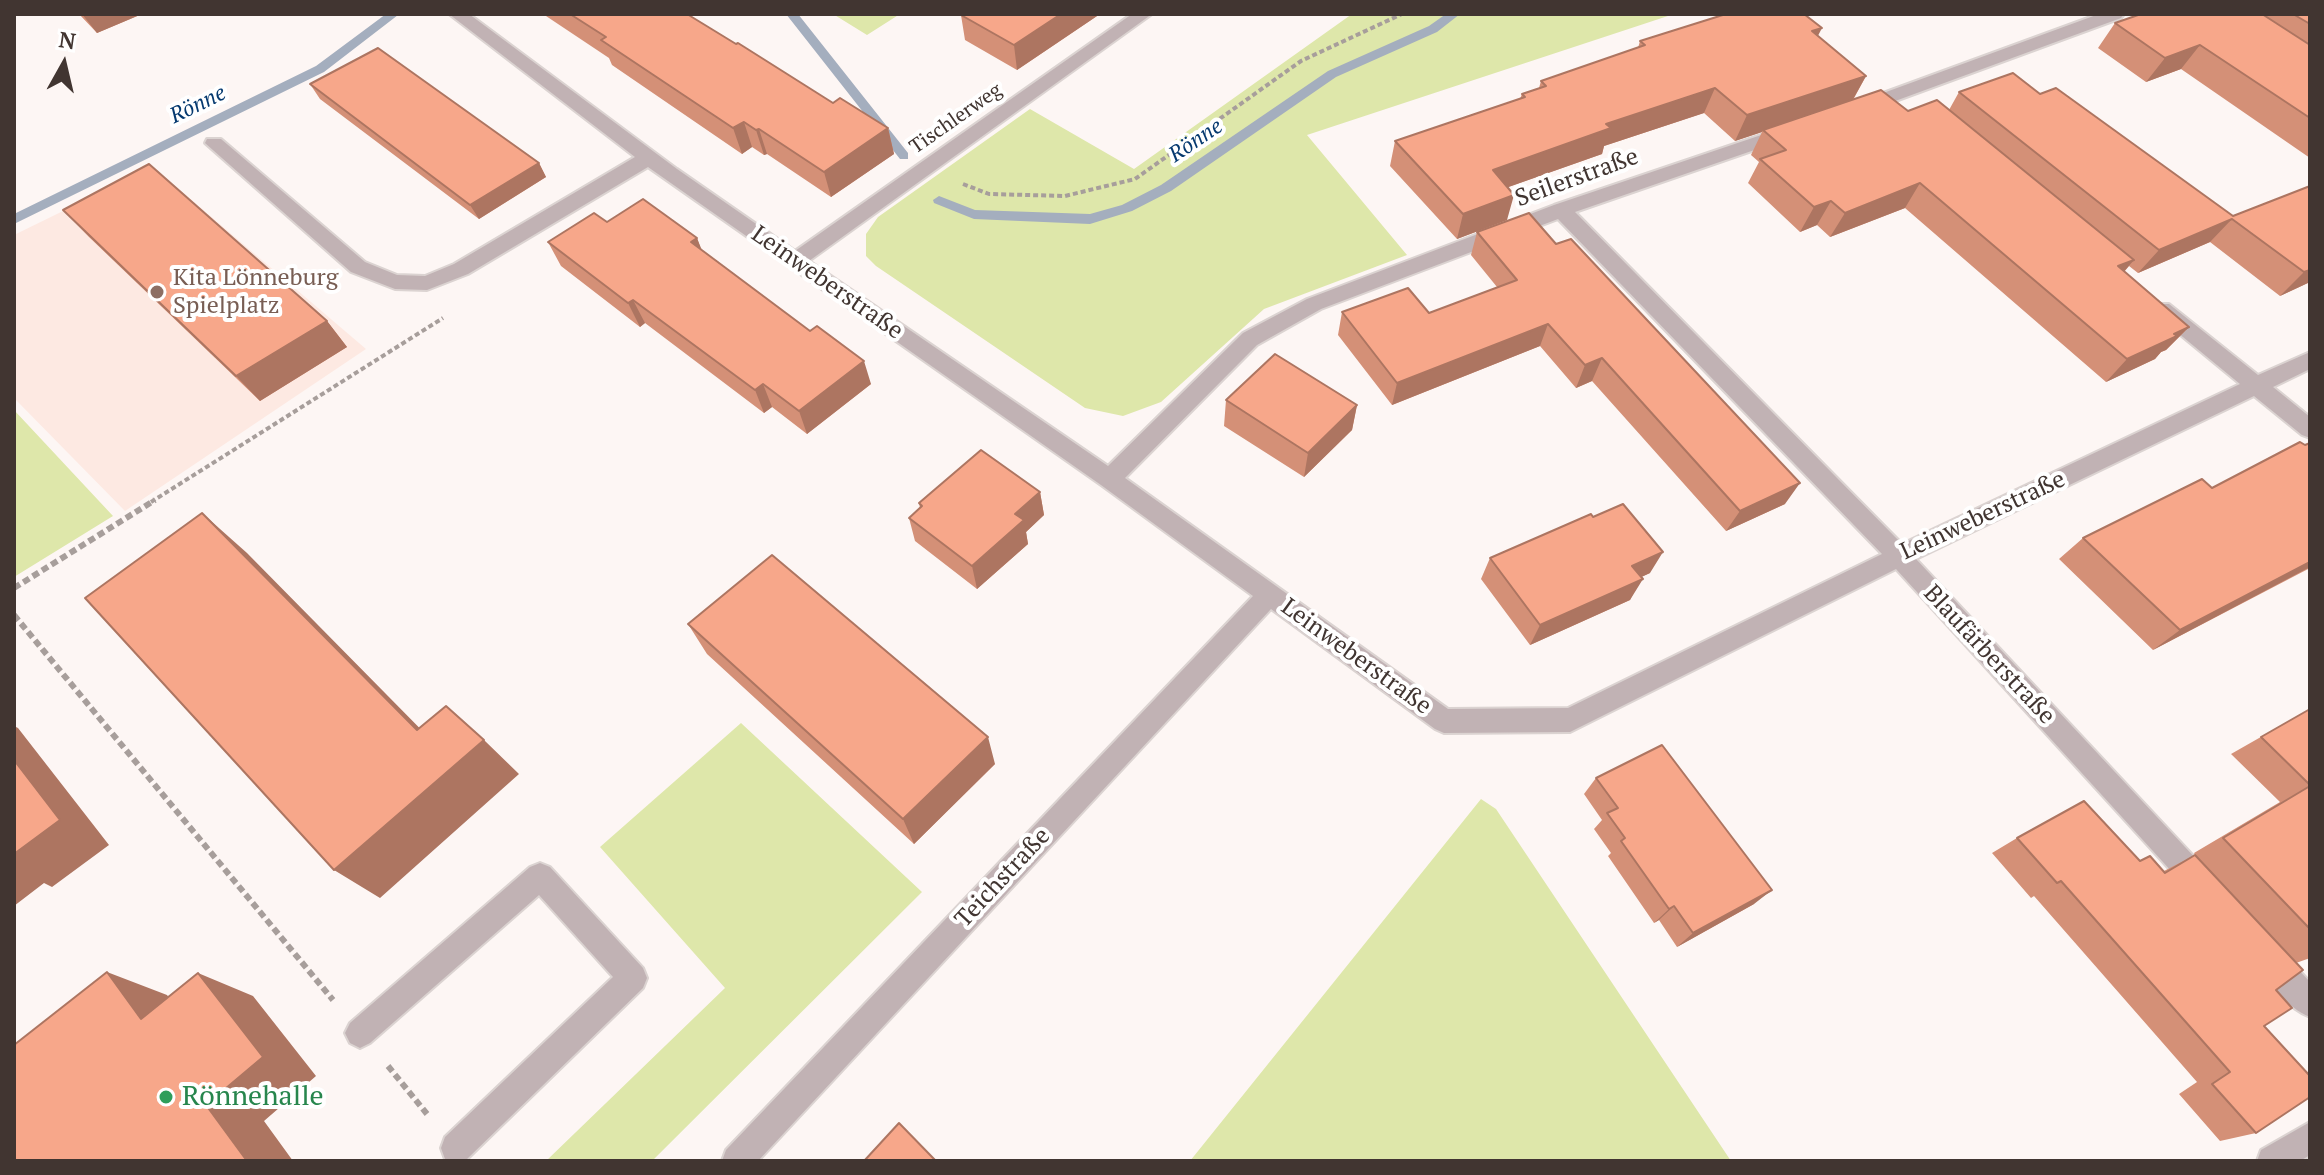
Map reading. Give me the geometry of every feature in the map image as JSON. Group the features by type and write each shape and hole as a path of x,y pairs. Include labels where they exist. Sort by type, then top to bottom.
{"street":[{"name":"Leinweberstraße","path":"458,14 648,158 1109,479 1444,721 1570,720 1899,556 2310,360"},
{"name":"Tischlerweg","path":"795,261 1143,14"},
{"path":"1842,114 1907,99 2115,14"},
{"name":"Seilerstraße","path":"1109,479 1250,339 1314,304 1561,210 1798,129"},
{"path":"214,143 358,267 395,282 427,283 486,256 648,158"},
{"name":"Blaufärberstraße","path":"1561,210 1899,556 2223,909"},
{"path":"2146,295 2310,429"},
{"name":"Teichstraße","path":"737,1161 1270,594"},
{"path":"360,1033 540,876 633,978 456,1148"},
{"path":"2256,944 2310,1003"},
{"path":"2272,1161 2310,1137"}],"path":[{"path":"922,169 989,194 1065,196 1135,179 1301,61 1402,14"},
{"path":"14,588 456,309"},
{"path":"14,615 456,1148"}],"shaded area":[{"name":"Kita Lönneburg Spielplatz","path":"153,167 366,349 125,511 14,398 14,235"}],"green space":[{"path":"833,14 900,14 867,35"},
{"path":"1352,14 1674,14 1307,135 1407,255 1264,309 1161,402 1123,416 1085,408 876,266 866,256 866,234 878,217 1030,109 1134,169"},
{"path":"14,410 113,516 14,577"},
{"path":"741,723 922,892 652,1161 546,1161 725,988 600,847"},
{"path":"1481,799 1496,809 1731,1161 1190,1161"}],"building":[{"path":"570,14 687,14 833,103 840,98 888,128 824,172 759,129 744,122 733,128 601,40 606,37"},
{"path":"962,14 1061,14 1014,45"},
{"path":"1726,14 1804,14 1822,28 1812,31 1866,76 1747,115 1715,88 1606,124 1611,128 1493,170 1514,195 1463,214 1395,141 1525,97 1522,94 1546,86 1541,81 1645,45 1640,41"},
{"path":"2141,14 2262,14 2310,45 2310,118 2200,45 2165,58 2115,23"},
{"path":"2293,14 2310,14 2310,24"},
{"path":"378,48 539,163 470,205 310,84"},
{"path":"2013,73 2040,94 2056,88 2233,216 2310,186 2310,270 2304,272 2232,219 2159,250 1959,92"},
{"path":"1881,90 1908,111 1937,100 2134,260 2118,266 2189,327 2174,334 2177,336 2127,359 1920,183 1845,213 1831,201 1814,207 1760,159 1786,150 1763,130"},
{"path":"149,164 327,321 236,376 63,210"},
{"path":"643,199 697,238 691,242 810,331 817,326 864,361 799,411 763,384 755,390 633,300 628,303 548,242 594,213 607,222"},
{"path":"1529,213 1556,244 1571,239 1800,483 1740,511 1602,358 1585,365 1548,324 1397,383 1342,312 1408,288 1429,313 1517,280 1477,232"},
{"path":"1275,354 1357,405 1308,453 1226,400"},
{"path":"2300,442 2305,445 2310,443 2310,562 2180,630 2083,538 2202,479 2212,488"},
{"path":"981,450 1040,492 1015,514 1024,520 972,566 909,518 922,506 919,503"},
{"path":"1623,504 1663,552 1632,566 1643,579 1540,625 1490,558 1591,514 1593,517"},
{"path":"202,513 417,730 446,706 484,740 334,870 85,598"},
{"path":"772,555 988,737 903,819 688,624"},
{"path":"2310,709 2310,785 2261,737"},
{"path":"1662,745 1772,890 1693,933 1674,906 1669,909 1621,841 1625,838 1607,813 1618,808 1596,778"},
{"path":"14,760 60,820 14,854"},
{"path":"2310,786 2310,929 2223,838"},
{"path":"2084,801 2140,861 2150,856 2165,873 2195,855 2303,970 2276,990 2292,1008 2264,1026 2310,1076 2310,1097 2256,1133 2212,1084 2230,1072 2061,881 2057,883 2017,838"},
{"name":"Rönnehalle","path":"107,972 141,1019 198,973 263,1057 206,1105 247,1161 14,1161 14,1045"},
{"path":"899,1123 936,1161 864,1161"}],"waterway":[{"name":"Rönne","path":"792,14 904,156"},
{"name":"Rönne","path":"939,200 974,214 1090,219 1127,208 1166,188 1332,74 1433,29 1454,14"},
{"name":"Rönne","path":"14,219 320,69 392,15"}],"place":[{"name":"Kita Lönneburg Spielplatz","path":"157,292"},
{"name":"Rönnehalle","path":"166,1097"}]}
